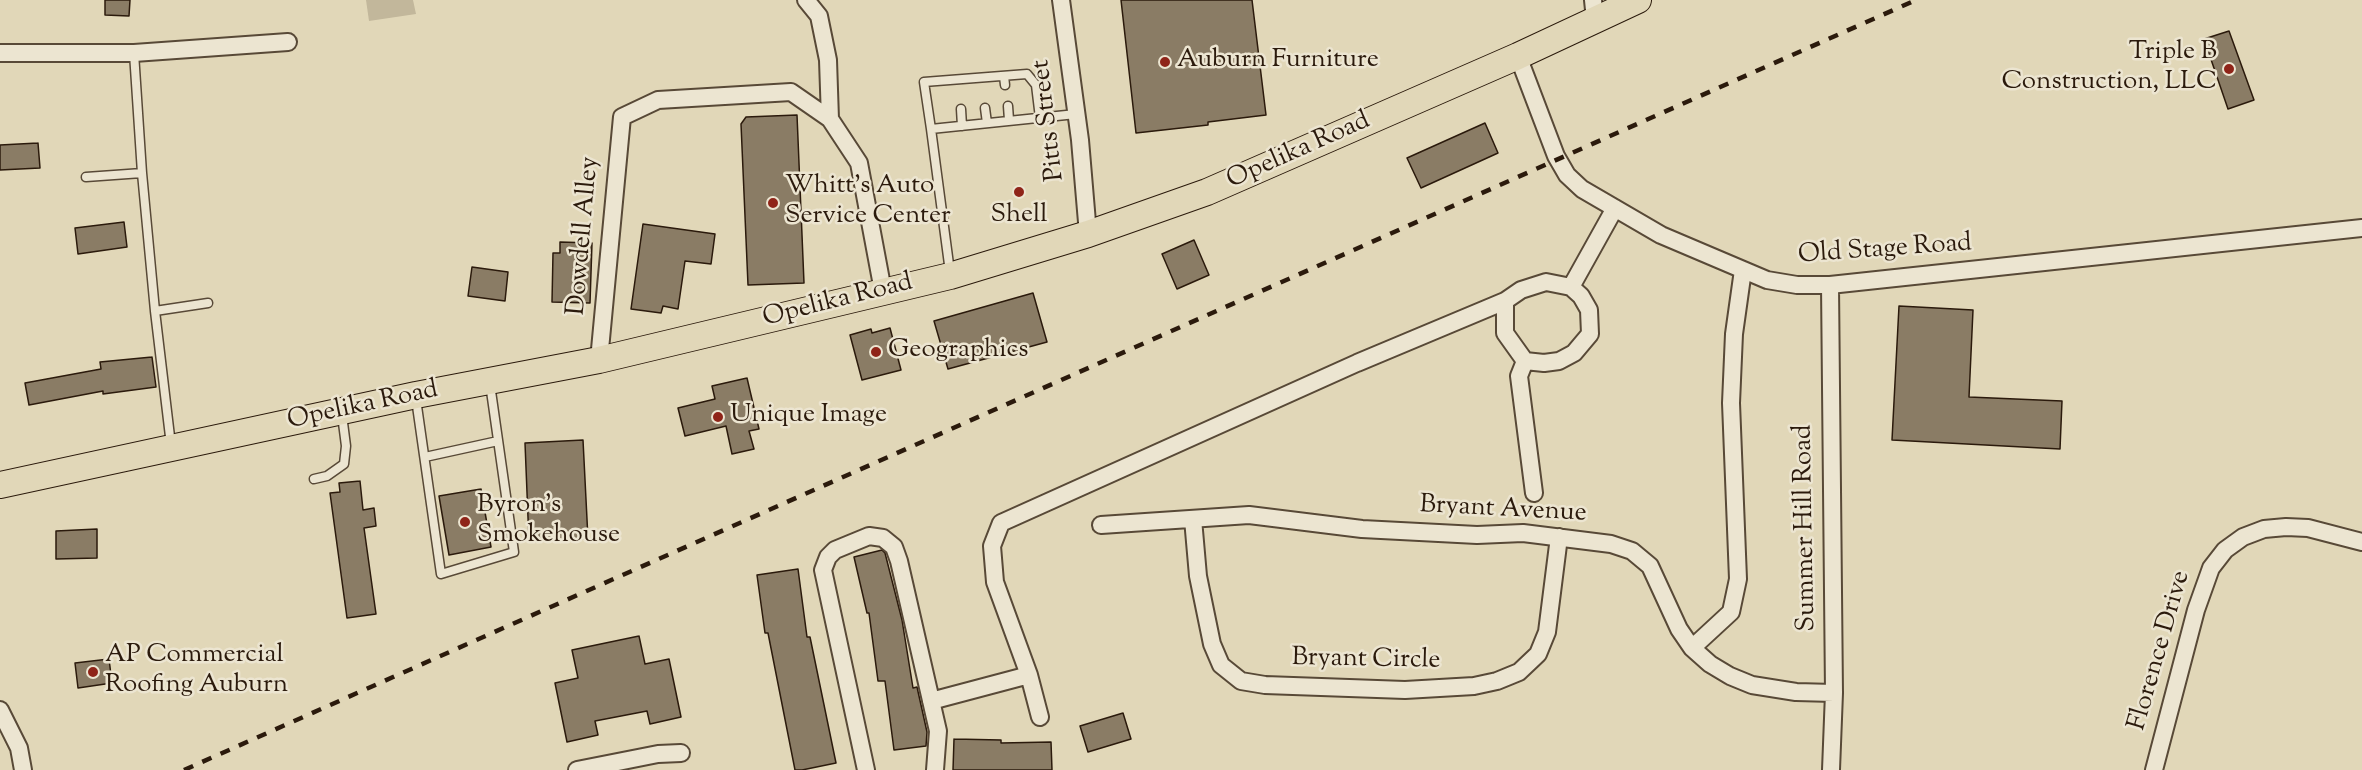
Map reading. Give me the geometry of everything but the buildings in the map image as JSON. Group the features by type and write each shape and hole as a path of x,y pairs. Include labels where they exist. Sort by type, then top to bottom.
{"main road":[{"name":"Opelika Road","path":"0,485 342,411 599,360 950,276 1088,234 1207,192 1518,56 1594,10 1638,0"}],"street":[{"path":"806,0 819,16 828,60 830,119 859,164 883,291"},
{"name":"Pitts Street","path":"1061,0 1076,114 1088,234"},
{"path":"0,53 134,53 288,42"},
{"name":"Old Stage Road","path":"1518,56 1556,156 1567,175 1582,189 1661,235 1767,280 1797,285 1830,285 2362,228"},
{"name":"Dowdell Alley","path":"599,360 622,117 658,100 791,92 830,119"},
{"path":"1571,287 1615,208"},
{"path":"1692,648 1731,612 1737,579 1731,403 1734,334 1743,270"},
{"path":"1040,717 1029,675 995,582 992,546 1001,523 1358,363 1505,301 1521,290 1546,282 1571,287 1581,296 1589,310 1590,334 1574,353 1559,361 1544,363 1525,361 1505,333 1505,301"},
{"name":"Summer Hill Road","path":"1830,285 1834,693 1831,770"},
{"path":"1525,361 1519,376 1534,493"},
{"name":"Bryant Avenue","path":"1101,525 1249,515 1362,530 1477,535 1523,533 1611,544 1632,551 1650,566 1679,628 1692,648 1710,664 1752,685 1796,692 1834,693"},
{"name":"Bryant Circle","path":"1193,519 1198,576 1212,644 1221,665 1241,681 1265,685 1405,690 1474,686 1497,681 1519,672 1538,654 1547,632 1559,537"},
{"name":"Florence Drive","path":"2154,770 2196,610 2211,568 2225,550 2243,537 2264,529 2286,526 2308,528 2362,542"},
{"path":"866,770 823,570 828,557 835,550 869,536 883,538 894,547 938,731 935,770"},
{"path":"932,701 1029,675"},
{"path":"0,710 19,748 23,770"},
{"path":"577,770 658,754 681,753"}],"lane":[{"path":"134,53 142,173 171,448"},
{"path":"950,276 924,82 959,84 1005,80 1027,74 1036,85 1040,118"},
{"path":"1008,106 1009,120"},
{"path":"985,108 987,123"},
{"path":"961,109 962,126"},
{"path":"931,129 1076,114"},
{"path":"86,177 142,173"},
{"path":"155,310 207,303"},
{"path":"416,396 441,574 514,552 490,381"},
{"path":"314,479 327,476 344,464 346,446 342,411"},
{"path":"425,457 498,441"}],"shaded area":[{"path":"366,0 413,0 416,14 369,21"}],"railway":[{"path":"184,770 1916,0"}],"place":[{"name":"Auburn Furniture","path":"1165,62"},
{"name":"Triple B Construction, LLC","path":"2229,69"},
{"name":"Shell","path":"1019,192"},
{"name":"Whitt's Auto Service Center","path":"773,203"},
{"name":"Geographics","path":"876,352"},
{"name":"Unique Image","path":"718,417"},
{"name":"Byron's Smokehouse","path":"465,522"},
{"name":"AP Commercial Roofing Auburn","path":"93,672"}]}
